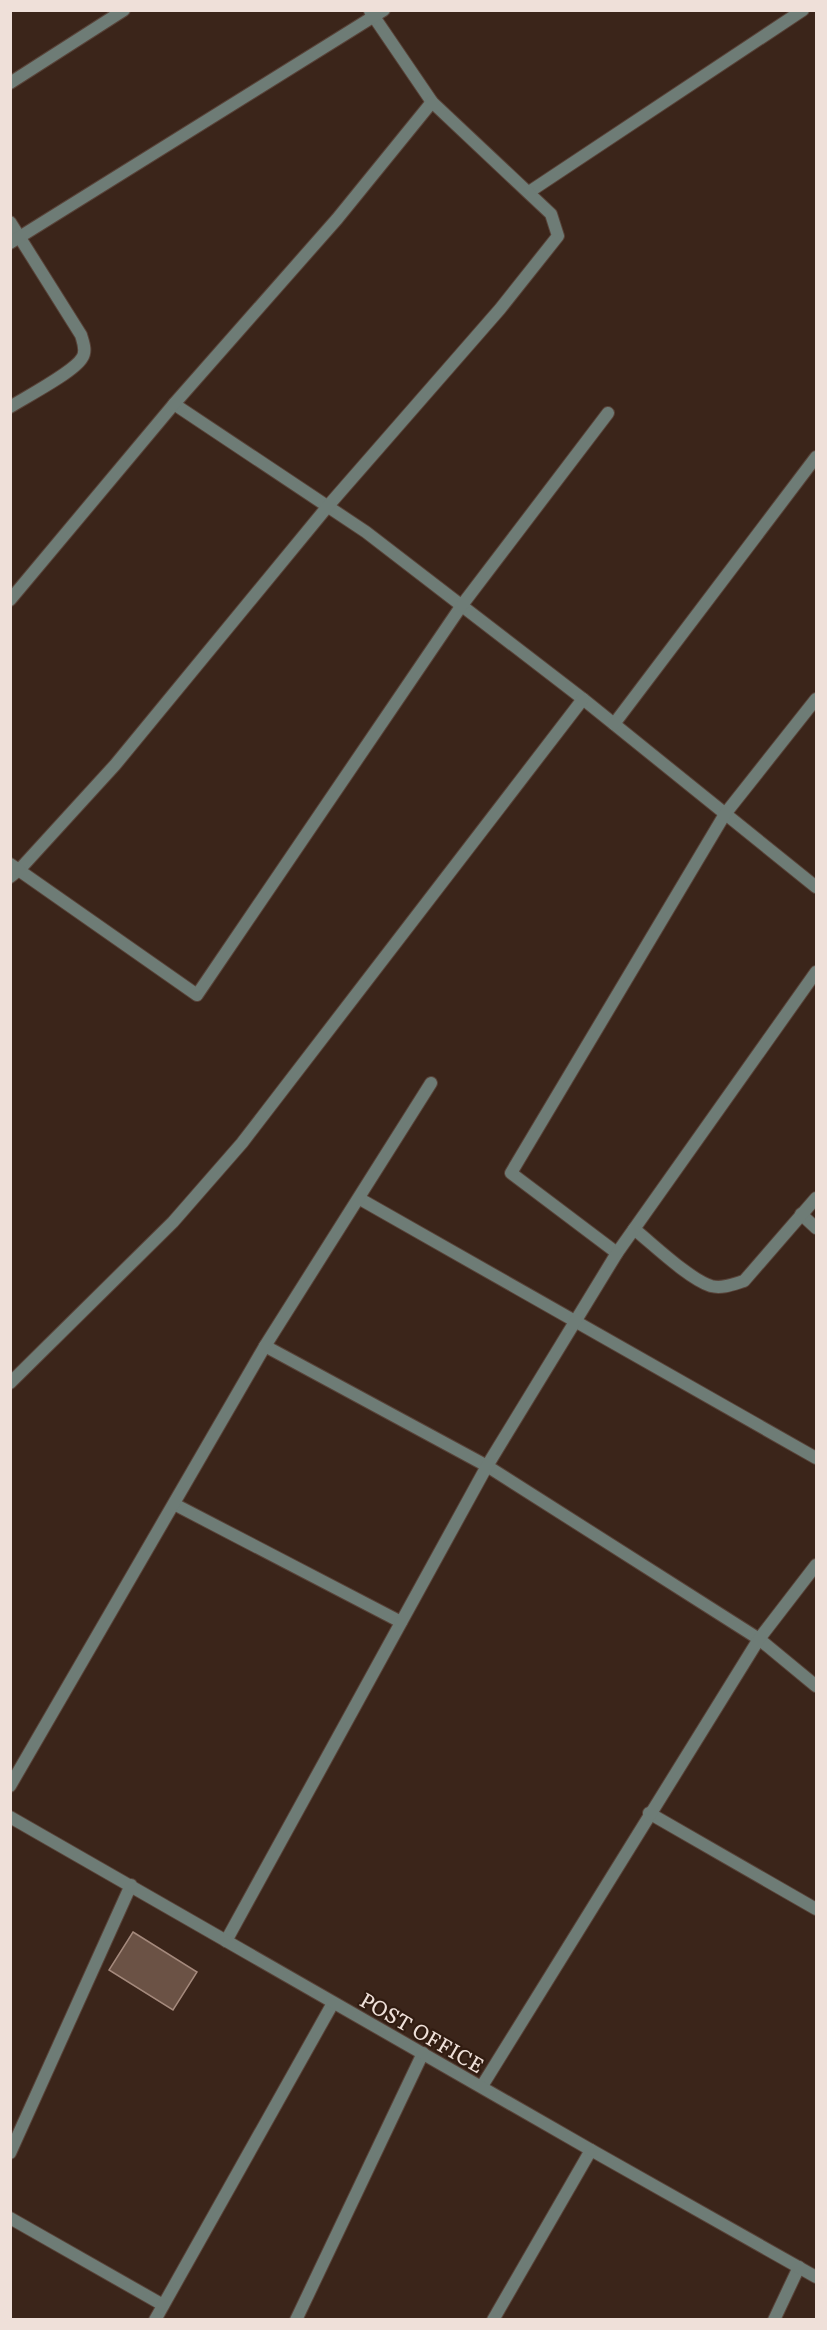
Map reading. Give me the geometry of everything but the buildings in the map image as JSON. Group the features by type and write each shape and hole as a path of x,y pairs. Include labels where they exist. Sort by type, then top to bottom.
{"street":[{"path":"10,83 124,10"},
{"path":"529,192 803,10"},
{"path":"16,240 376,12 432,102 551,214 558,236 500,309 328,506 115,765 14,870 197,995 462,605 608,413"},
{"path":"10,600 174,404 337,219 432,102"},
{"path":"10,222 16,240 81,335 85,346 83,358 72,368 10,407"},
{"path":"174,404 366,532 583,699 816,887"},
{"path":"614,724 816,457"},
{"path":"10,1383 172,1222 242,1143 583,699"},
{"path":"617,1253 511,1173 725,814 816,699"},
{"path":"226,1941 487,1466 617,1253 816,972"},
{"path":"10,1786 265,1346 360,1199 431,1083"},
{"path":"634,1229 695,1278 712,1286 728,1286 744,1281 816,1198"},
{"path":"360,1199 816,1458"},
{"path":"801,1214 816,1228"},
{"path":"265,1346 487,1466 759,1639 816,1686"},
{"path":"174,1504 401,1622"},
{"path":"482,2086 649,1813 759,1639 816,1565"},
{"path":"649,1813 816,1909"},
{"name":"POST OFFICE","path":"10,1818 132,1885 226,1941 816,2277"},
{"path":"10,2153 132,1885"},
{"path":"155,2319 333,2002"},
{"path":"296,2319 423,2053"},
{"path":"493,2319 591,2150"},
{"path":"10,2218 163,2305"},
{"path":"774,2319 799,2267"}]}
